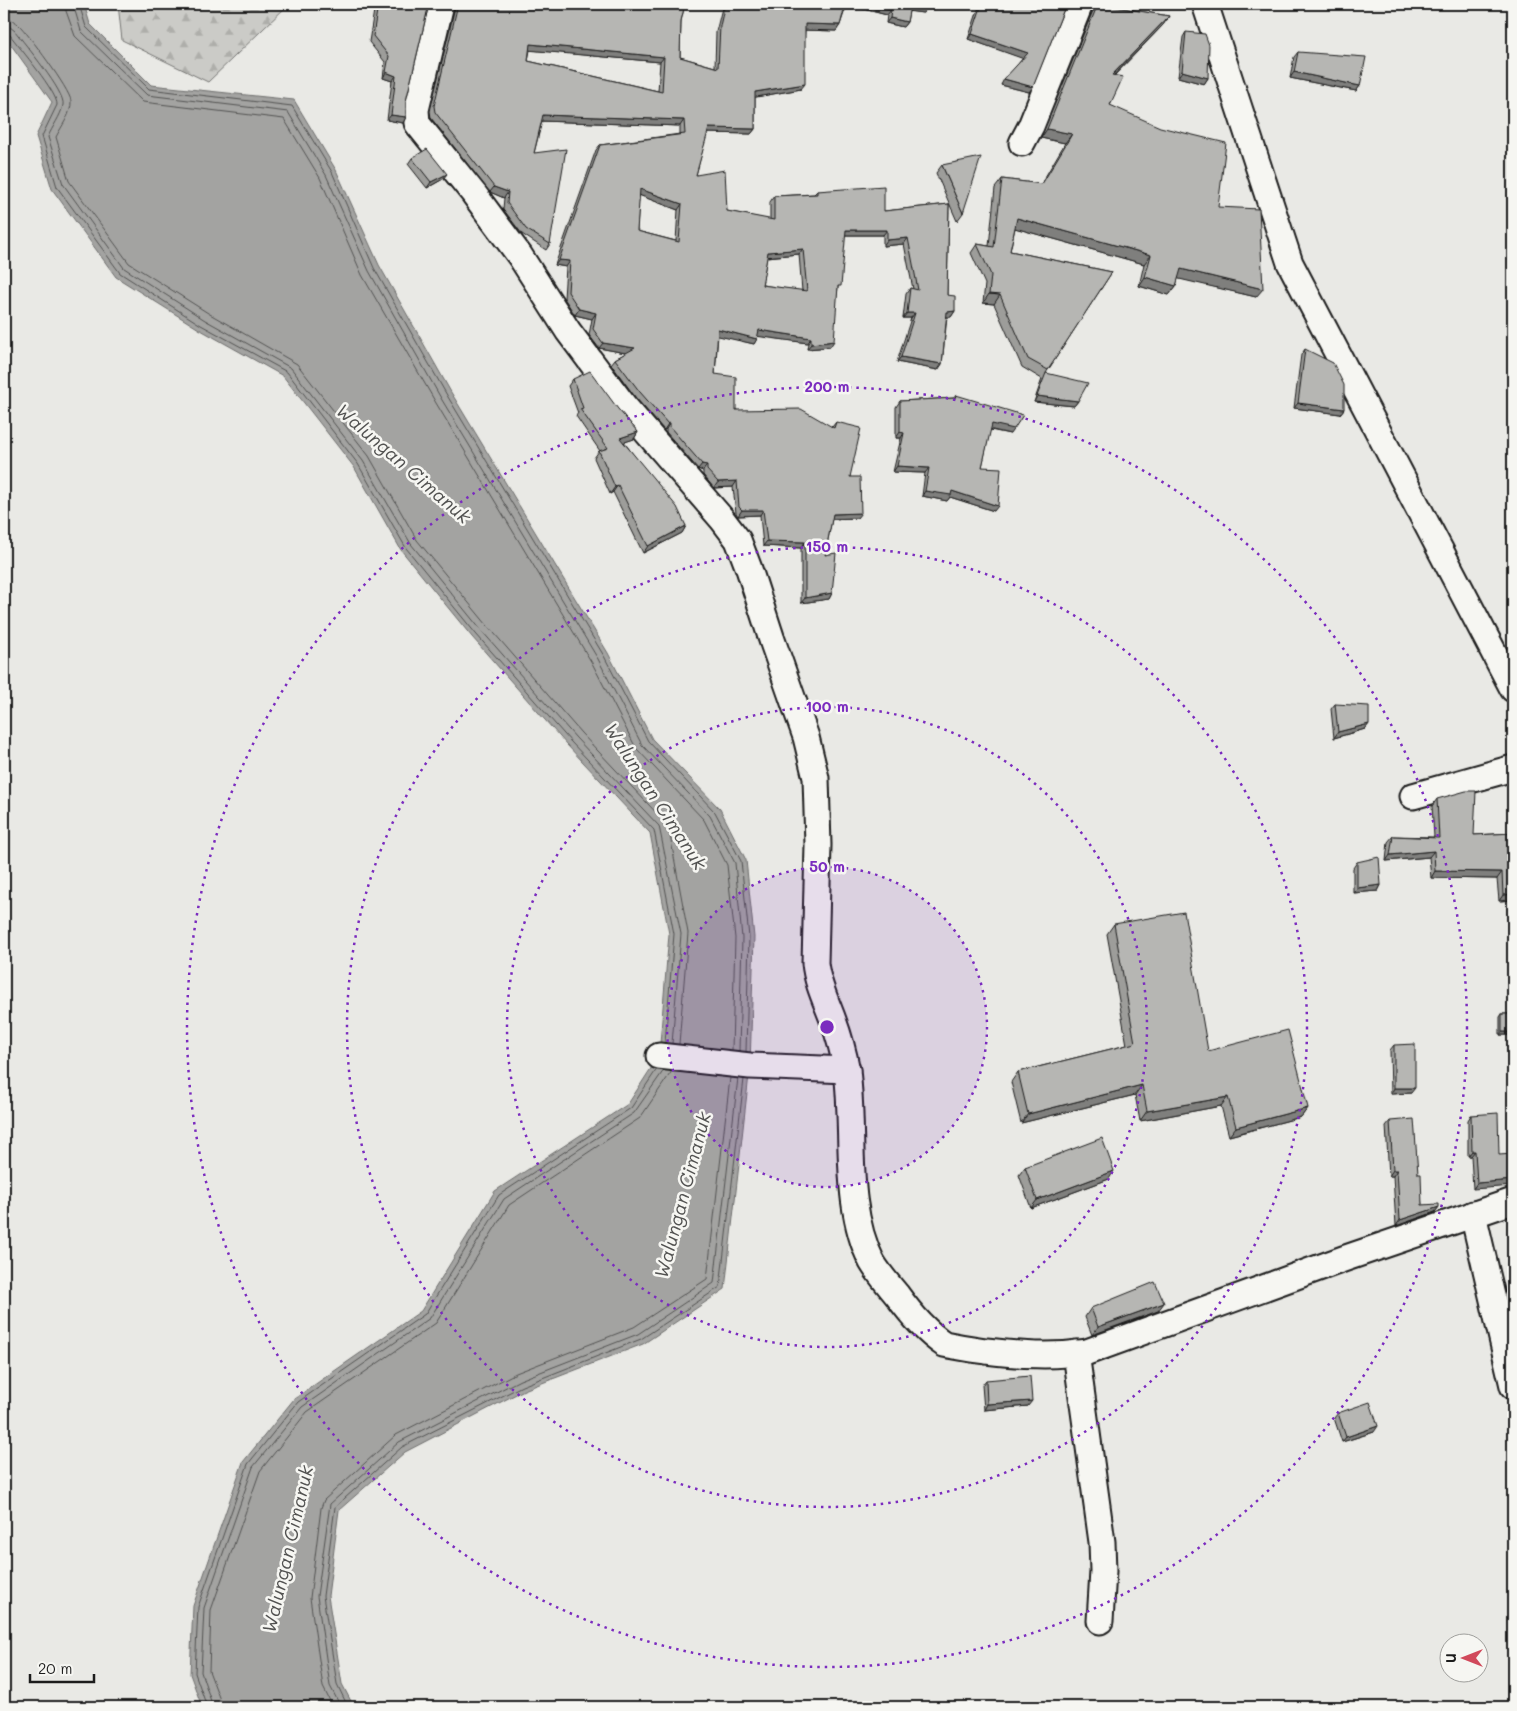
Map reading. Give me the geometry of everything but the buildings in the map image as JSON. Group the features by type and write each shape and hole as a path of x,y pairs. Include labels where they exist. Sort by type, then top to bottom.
{"street":[{"path":"442,4 416,110 417,122 514,248 568,331 625,407 738,540 746,562 806,737 816,778 818,845 815,963 816,973 834,1022 847,1070 854,1198 859,1222 872,1262 904,1305 934,1338 944,1344 1013,1355 1038,1356 1087,1352 1346,1258 1436,1229 1513,1201"},
{"path":"1022,143 1031,126 1080,4"},
{"path":"1205,4 1290,263 1513,690"},
{"path":"1413,796 1513,768"},
{"path":"659,1056 750,1066 847,1070"},
{"path":"1474,1214 1513,1386"},
{"path":"1076,1353 1102,1542 1103,1571 1100,1621"}],"green space":[{"path":"118,4 289,4 208,82 122,40"}],"water":[{"name":"Walungan Cimanuk","path":"4,4 84,4 90,24 151,85 294,100 336,170 379,265 452,394 608,653 652,739 720,809 746,860 754,937 750,1066 725,1289 643,1344 524,1390 405,1452 339,1510 328,1596 342,1684 354,1707 202,1707 190,1674 193,1606 243,1462 294,1399 421,1311 495,1191 628,1104 659,1056 669,934 650,833 567,745 472,637 401,550 354,467 283,376 199,329 116,277 52,189 36,136 52,102 4,35"}]}
